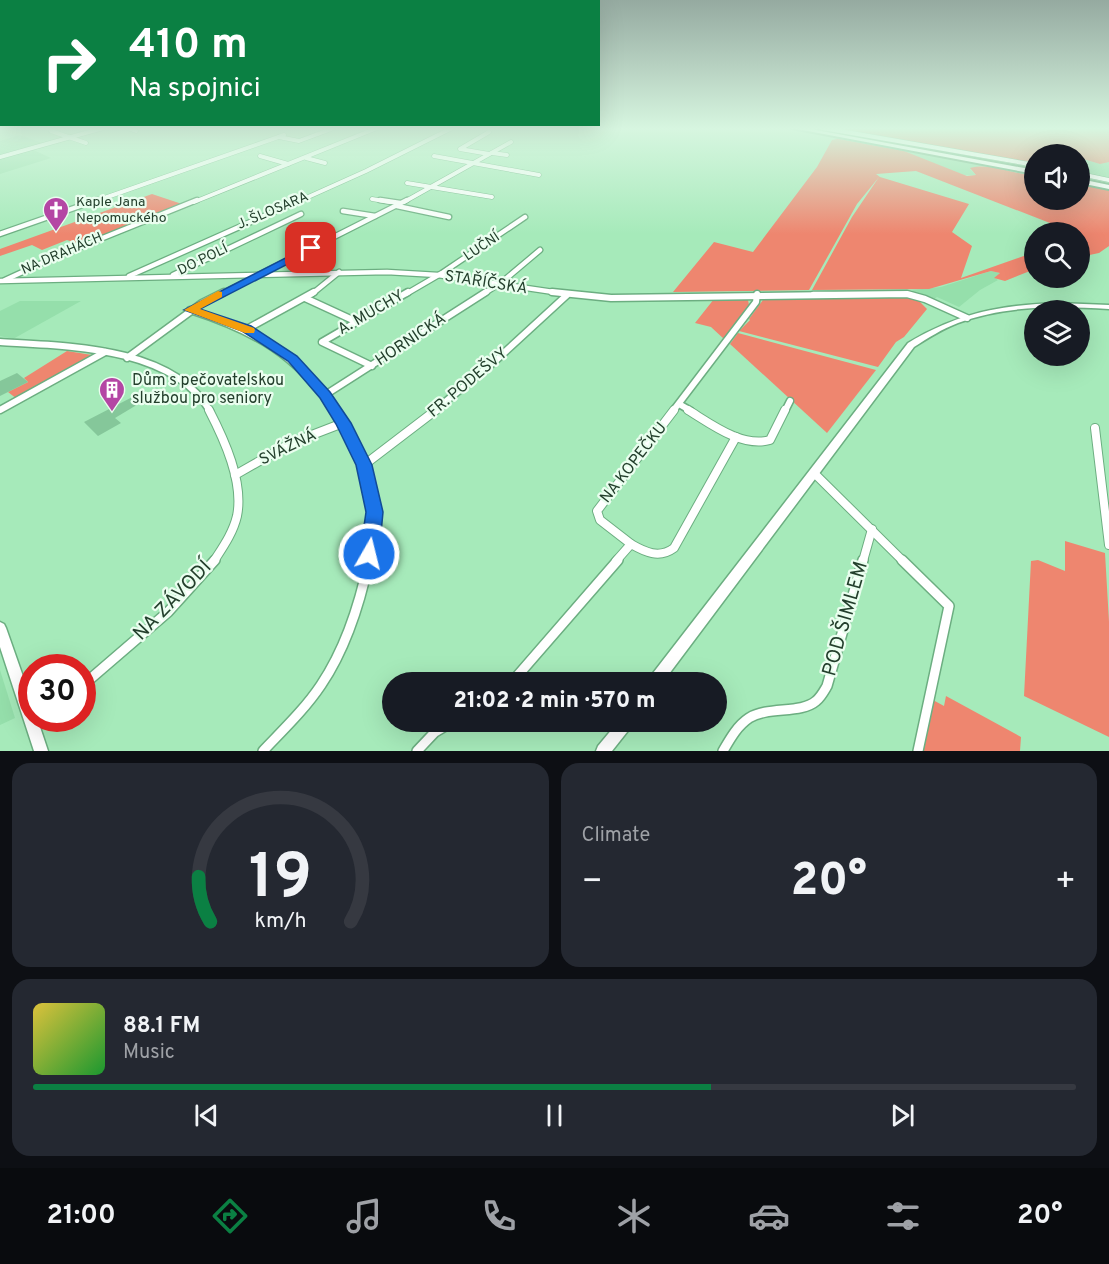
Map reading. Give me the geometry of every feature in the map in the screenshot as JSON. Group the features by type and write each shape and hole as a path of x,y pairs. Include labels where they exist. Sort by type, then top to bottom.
{"highway":[{"path":"1000,163 1024,167"},
{"path":"1002,163 1024,167"},
{"path":"1090,180 1109,184"}],"street":[{"path":"0,234 204,163"},
{"name":"J. ŠLOSARA","path":"126,277 383,163"},
{"path":"474,163 539,175"},
{"path":"127,358 190,310 434,186 474,163"},
{"path":"1004,163 1024,167"},
{"name":"NA DRAHÁCH","path":"2,281 25,269 288,164"},
{"path":"408,183 492,197"},
{"path":"372,199 449,217"},
{"path":"343,211 376,216"},
{"name":"DO POLÍ","path":"170,276 302,214"},
{"name":"LUČNÍ","path":"438,275 525,217"},
{"name":"HORNICKÁ","path":"325,395 495,284 502,282 540,250"},
{"path":"247,328 305,298 339,272"},
{"name":"STAŘÍČSKÁ","path":"2,281 259,273 339,272 438,275 567,295 623,298 757,294 907,294 925,299 967,318"},
{"name":"A. MUCHY","path":"372,366 322,342 438,275"},
{"name":"NA KOPEČKU","path":"736,437 672,552 652,555 631,544 600,520 597,512 756,302 757,294"},
{"name":"FR. PODEŠVY","path":"364,465 414,429 487,368 567,295"},
{"path":"305,298 357,322"},
{"path":"663,672 910,345 932,332 967,318 1018,308 1109,307"},
{"path":"190,310 247,328 292,358 325,395 343,423 364,465 374,512 364,584 331,668 300,713 262,751"},
{"name":"NA ZÁVODÍ","path":"0,342 76,347 105,352 168,372 197,393 211,413 235,475 239,500 234,525 204,574 162,616 96,674"},
{"path":"0,410 105,352"},
{"path":"679,404 752,444 766,443 770,440 790,400"},
{"name":"SVÁŽNÁ","path":"235,475 291,443 343,423"},
{"path":"1095,428 1109,545"},
{"name":"POD ŠIMLEM","path":"814,472 949,606 918,751"},
{"name":"POD ŠIMLEM","path":"723,751 734,731 747,718 810,705 818,700 827,686 872,529"},
{"path":"521,672 631,544"},
{"path":"0,628 18,673"},
{"path":"39,732 41,751"},
{"path":"417,751 435,732"},
{"path":"603,751 618,732"}],"shaded area":[{"path":"0,163 35,163 0,174"},
{"path":"819,163 934,163 967,176 976,175 970,168 978,167 1024,174 1024,210 1090,210 1090,185 1109,189 1109,246 1099,253 1090,255 1090,222 1047,222 916,171 876,174 969,204 952,232 972,246 961,278 1024,256 1024,273 1005,281 994,278 1000,273 991,271 929,289 812,290 852,217 879,177 857,204 809,290 673,292 714,242 753,252"},
{"path":"932,163 984,165 970,169 976,175 964,175"},
{"path":"1090,163 1109,163 1109,179 1090,175"},
{"path":"152,194 182,204 81,245 67,240 42,250 32,245 0,256 0,249"},
{"path":"991,271 1000,273 995,278 998,280 980,290 959,307 937,297 934,299 914,293 912,290 941,287"},
{"path":"765,297 904,297 919,301 927,309 904,337 896,342 878,367 739,331 750,320"},
{"path":"743,298 748,300 749,305 724,339 711,327 695,323 714,299"},
{"path":"20,301 81,301 13,339 0,336 0,311"},
{"path":"738,333 876,370 827,433 730,344"},
{"path":"67,351 92,355 92,357 17,399 8,392 28,382 24,378"},
{"path":"1065,541 1105,553 1109,622 1109,737 1024,696 1031,561 1038,560 1065,571"},
{"path":"0,670 15,718 0,725"},
{"path":"946,696 1021,737 1020,751 922,751 933,700 944,706"}],"building":[{"path":"17,373 28,382 0,396 0,381"},
{"name":"Dům s pečovatelskou službou pro seniory","path":"144,391 150,397 115,418 121,423 98,436 84,422"}],"slow traffic":[{"path":"218,295 190,310 249,330"}],"place":[{"name":"Kaple Jana Nepomuckého","path":"56,233"},
{"name":"Dům s pečovatelskou službou pro seniory","path":"112,413"}],"route":[{"path":"311,248 190,310 247,328 292,358 325,395 343,423 364,465 374,512 369,554"}]}
